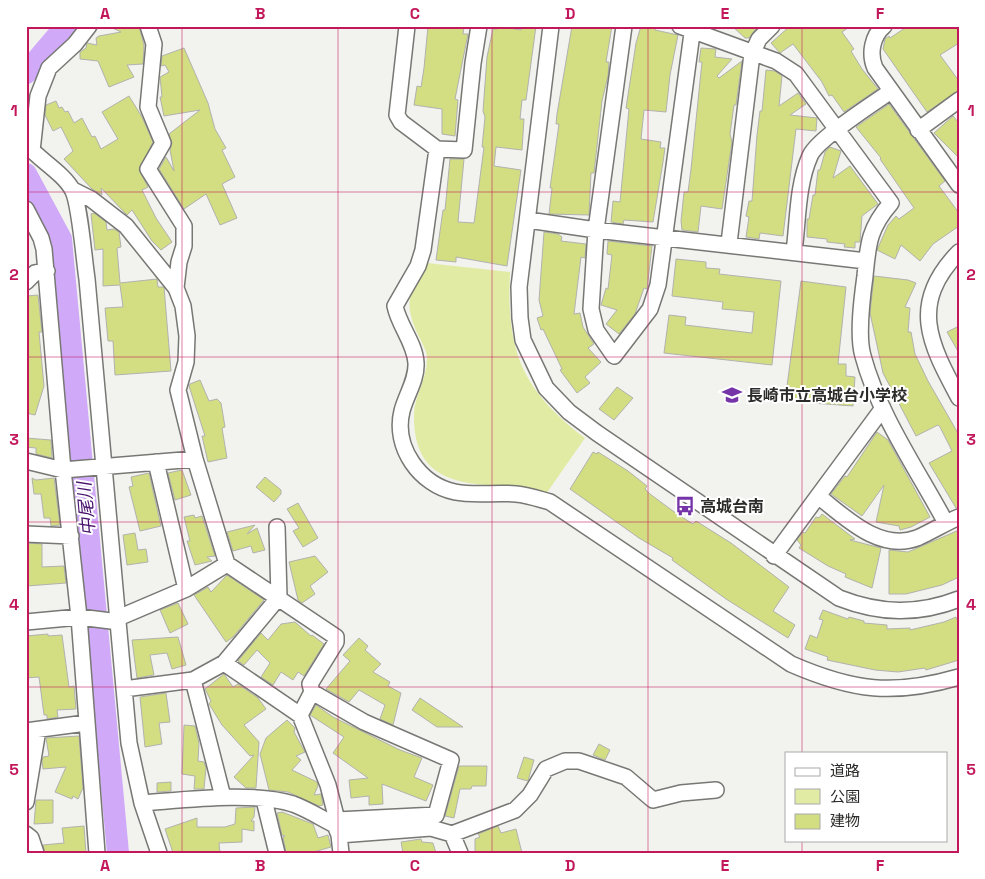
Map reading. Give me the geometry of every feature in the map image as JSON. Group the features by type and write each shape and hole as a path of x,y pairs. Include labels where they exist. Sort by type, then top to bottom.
{"street":[{"path":"89,26 75,44 49,68 38,96 29,148 57,172 73,190 91,200 126,226 176,288 183,306 187,336 186,362 178,390 195,459 227,564 336,637 336,642 310,684 312,692 300,715"},
{"path":"148,26 154,44 148,107 163,143 148,169 184,226 184,246 179,262 176,288"},
{"path":"407,26 397,115 401,122 437,149 464,150 473,63 479,26"},
{"path":"550,26 519,287 520,318 524,340 546,388 569,412 597,433 774,556 839,598 858,605 894,611 940,606 959,599"},
{"path":"624,26 596,230 591,309 596,330 614,356 634,332 655,296 688,27 752,54 776,61 796,74 890,203 873,228 867,246 861,309 862,355 883,408 952,520 916,538 889,540 860,529 818,496"},
{"path":"729,243 752,54 759,39 772,26"},
{"path":"884,26 876,34 872,56 875,68 959,186"},
{"path":"794,252 803,183 810,156 822,141 891,91"},
{"path":"918,130 959,100"},
{"path":"437,149 423,250 418,266 394,306 398,320 415,353 416,366 413,381 402,412 402,433 410,460 421,475 437,486 456,492 515,494 550,502 791,664 827,680 890,689 916,688 959,677"},
{"path":"73,190 87,279 114,620 124,689 129,743 142,803 159,853"},
{"path":"26,209 41,238 47,271 62,470 79,618 97,853"},
{"path":"528,220 596,230 729,243 866,261"},
{"path":"959,252 939,276 930,303 928,321 934,349 959,398"},
{"path":"26,282 34,273 47,271"},
{"path":"774,556 883,408"},
{"path":"26,461 62,470 195,459"},
{"path":"156,462 186,589"},
{"path":"124,689 194,680 224,662 278,597 277,527"},
{"path":"26,534 71,536"},
{"path":"26,622 79,618 114,620 186,589 227,564"},
{"path":"224,662 300,715 328,785 341,853"},
{"path":"194,680 223,797"},
{"path":"312,692 364,722 451,760 436,815 337,826"},
{"path":"26,802 32,730 86,724"},
{"path":"142,803 223,797 264,800 292,804 337,826 431,828 452,834 515,810 530,795 546,769 564,761 579,761 626,777 653,800 681,793 716,790"},
{"path":"264,800 277,853"},
{"path":"26,834 31,838 36,853"},
{"path":"452,834 460,853"}],"green space":[{"path":"427,263 510,272 509,300 511,325 515,347 522,367 546,403 585,438 546,494 536,489 493,486 453,479 437,471 424,458 416,440 414,413 416,400 425,373 427,355 414,325 409,307 415,283"}],"building":[{"path":"108,26 139,26 144,45 143,64 127,65 134,77 109,87 98,61 80,59 80,52 86,48 87,43 97,45 96,38 99,36 121,32"},
{"path":"428,26 464,27 463,34 468,34 455,99 458,100 455,136 442,134 442,109 414,105 417,86 421,87"},
{"path":"497,26 521,30 522,26 536,26 526,100 522,100 520,119 524,119 522,150 496,147 494,166 521,170 507,266 456,257 456,262 436,260 443,210 445,210 450,159 464,159 458,222 474,223 484,147 482,147 485,117 483,111 487,57 493,29 497,29"},
{"path":"572,26 612,26 606,62 609,62 608,76 602,101 594,173 591,173 589,215 549,214 552,188 550,188 559,124 556,124 557,114"},
{"path":"641,26 656,26 655,30 678,35 670,75 666,112 644,110 641,139 661,142 660,148 665,148 653,222 624,220 623,224 611,222 613,201 620,202 629,109 626,108 636,43"},
{"path":"732,26 758,26 749,38 745,38"},
{"path":"790,26 851,26 842,32 854,49 851,51 862,69 878,89 844,112 832,95 829,96 822,82 793,44 780,53 771,43"},
{"path":"908,26 959,26 959,43 940,55 959,81 959,90 927,112 883,49 885,39 889,36 890,38"},
{"path":"184,48 208,103 215,129 226,148 222,150 235,177 222,184 237,218 220,225 206,194 184,209 159,169 166,157 174,171 170,150 172,143 169,134 200,110 164,116 160,97 162,97 160,77 169,72 165,65 161,66 162,56"},
{"path":"701,48 716,49 715,57 732,59 717,76 719,78 742,61 730,134 732,142 722,209 701,206 698,232 682,230 681,221 684,192 688,192 691,169 702,62 699,62"},
{"path":"766,70 775,71 782,76 779,106 798,93 806,104 790,115 817,118 816,131 796,129 783,236 760,233 759,239 746,237 749,217 746,216 749,201 752,201 757,135 760,111 762,111"},
{"path":"129,96 142,117 153,142 139,170 148,187 142,190 156,218 172,242 161,250 152,241 132,210 127,215 101,188 102,195 92,189 64,159 73,151 61,127 53,131 45,115 46,105 56,101 59,108 62,107 65,112 68,111 74,123 82,118 92,137 95,136 101,149 118,139 102,112"},
{"path":"889,104 945,181 939,186 959,213 959,226 933,244 920,261 901,245 895,259 877,250 888,225 896,216 899,219 914,208 881,158 856,127"},
{"path":"953,116 959,123 959,158 934,133"},
{"path":"830,147 841,151 833,178 850,166 878,204 862,216 860,242 855,242 855,248 844,247 845,244 827,242 827,239 807,237 807,219 809,219 813,195 815,195 818,170 820,170 825,152"},
{"path":"94,213 106,222 107,230 114,229 119,232 121,247 117,248 120,283 157,279 158,287 164,287 171,371 115,375 113,341 108,341 105,308 123,307 120,285 103,286 103,249 95,250 91,214"},
{"path":"544,232 558,234 562,237 561,241 586,244 585,258 581,257 574,314 580,313 583,327 594,344 588,348 601,362 585,377 590,383 577,393 560,370 562,369 543,329 541,330 537,318 543,316 539,300"},
{"path":"608,241 652,246 647,289 644,288 635,314 619,334 606,324 617,310 601,305 606,288 608,289 612,255 607,254"},
{"path":"676,259 706,262 706,268 720,269 719,274 781,281 772,365 664,353 669,315 686,317 685,325 752,333 754,312 722,309 723,302 672,296"},
{"path":"874,276 908,280 916,283 905,307 910,308 908,332 911,332 915,354 928,381 959,435 959,508 956,508 929,463 952,451 940,427 938,425 916,436 883,373 870,313"},
{"path":"801,281 846,287 838,364 846,364 846,376 855,377 853,406 785,401"},
{"path":"38,295 42,332 39,332 44,386 35,415 26,413 26,296"},
{"path":"959,326 959,353 947,332"},
{"path":"200,380 209,401 217,399 221,403 225,427 222,428 227,458 208,462 202,436 205,436 189,386"},
{"path":"617,387 633,398 614,420 599,409"},
{"path":"877,432 888,440 930,517 911,527 900,530 899,526 876,522 884,485 862,516 831,494 845,476 847,477"},
{"path":"26,438 51,440 52,458 36,454 36,448 26,447"},
{"path":"593,452 597,454 598,452 628,471 647,486 645,489 650,494 677,514 693,524 696,521 731,543 789,587 773,611 795,625 788,638 726,599 672,560 673,558 639,538 570,489"},
{"path":"182,470 191,495 175,500 168,473"},
{"path":"149,473 161,526 140,531 129,487 133,486 131,477"},
{"path":"265,477 281,490 281,494 274,502 256,487"},
{"path":"32,478 36,480 54,478 60,525 51,526 50,518 44,518 41,494 34,494"},
{"path":"298,503 318,538 303,547 293,531 299,528 287,509"},
{"path":"822,514 855,539 850,540 881,548 872,588 845,577 846,574 828,566 799,548 801,545 797,540 803,532 805,533 816,517 819,518"},
{"path":"194,515 195,518 202,516 215,556 207,557 212,561 195,565 187,541 190,541 184,517"},
{"path":"255,525 247,534 257,528 265,550 253,553 251,546 233,551 227,532"},
{"path":"959,530 959,577 942,585 906,594 889,594 889,550 908,552"},
{"path":"135,533 138,550 146,549 148,562 127,565 123,535"},
{"path":"28,543 42,544 42,567 64,566 66,583 27,586"},
{"path":"315,556 328,572 310,586 315,594 302,603 298,600 289,562"},
{"path":"227,575 264,600 233,637 226,642 194,595 208,587 211,592"},
{"path":"178,603 188,624 170,633 160,610"},
{"path":"823,610 848,619 849,617 864,621 864,623 887,625 887,629 910,628 910,630 944,622 956,617 959,624 959,660 926,670 925,668 898,672 875,670 827,660 828,657 805,649 810,635 817,638 823,620 819,619"},
{"path":"295,622 324,644 304,676 298,672 293,680 281,672 273,685 261,677 270,663 257,650 244,665 238,661 261,633 268,640 281,624"},
{"path":"48,634 48,636 62,635 69,687 74,686 76,709 57,710 58,717 47,719 47,715 44,715 39,677 26,678 26,636"},
{"path":"178,637 186,665 172,669 167,653 150,655 154,675 137,678 132,640"},
{"path":"359,638 368,646 365,650 381,664 373,672 390,682 388,686 401,693 393,725 380,719 385,705 359,690 349,702 326,689 350,661 343,655"},
{"path":"224,674 233,687 238,684 258,698 266,709 244,725 259,742 256,788 246,788 234,777 254,755 250,756 222,725 209,704 211,701 205,689"},
{"path":"166,693 170,722 159,723 162,744 145,747 140,697"},
{"path":"420,698 463,727 437,727 412,710"},
{"path":"316,705 333,717 400,750 422,758 414,777 433,785 426,801 382,784 383,804 369,805 369,796 351,798 349,780 368,778 333,753 344,737 310,715"},
{"path":"287,720 295,728 294,732 305,752 296,756 301,760 292,770 317,782 318,786 314,795 321,794 323,805 319,806 288,792 269,790 260,754 266,738"},
{"path":"184,725 195,726 199,743 198,761 204,762 206,768 204,789 194,789 195,776 182,774"},
{"path":"79,736 83,788 78,799 73,796 72,799 55,792 66,767 43,769 42,761 43,757 49,756 46,738"},
{"path":"599,744 610,750 605,760 593,755"},
{"path":"524,757 534,760 528,781 517,778"},
{"path":"459,766 487,766 486,786 472,786 471,789 460,789 454,818 445,816"},
{"path":"171,782 171,791 157,792 157,783"},
{"path":"36,800 53,800 53,823 34,824"},
{"path":"255,807 254,817 251,821 254,821 254,831 242,829 242,842 219,843 220,853 173,853 165,829 197,818 197,827 225,827 235,824 236,808"},
{"path":"282,812 313,824 318,838 328,835 331,847 310,853 286,853 283,837 285,836 282,835 277,813"},
{"path":"84,826 86,853 45,853 43,845 64,843 62,828"},
{"path":"498,826 501,833 516,829 522,853 475,853 475,839 480,837 478,834"},
{"path":"421,839 422,842 433,843 436,853 403,853 401,842"}],"waterway":[{"name":"中尾川","path":"26,73 66,26"},
{"name":"中尾川","path":"26,174 61,239 118,853"}],"place":[{"name":"長崎市立高城台小学校","path":"732,395"},
{"name":"高城台南","path":"685,506"}]}
